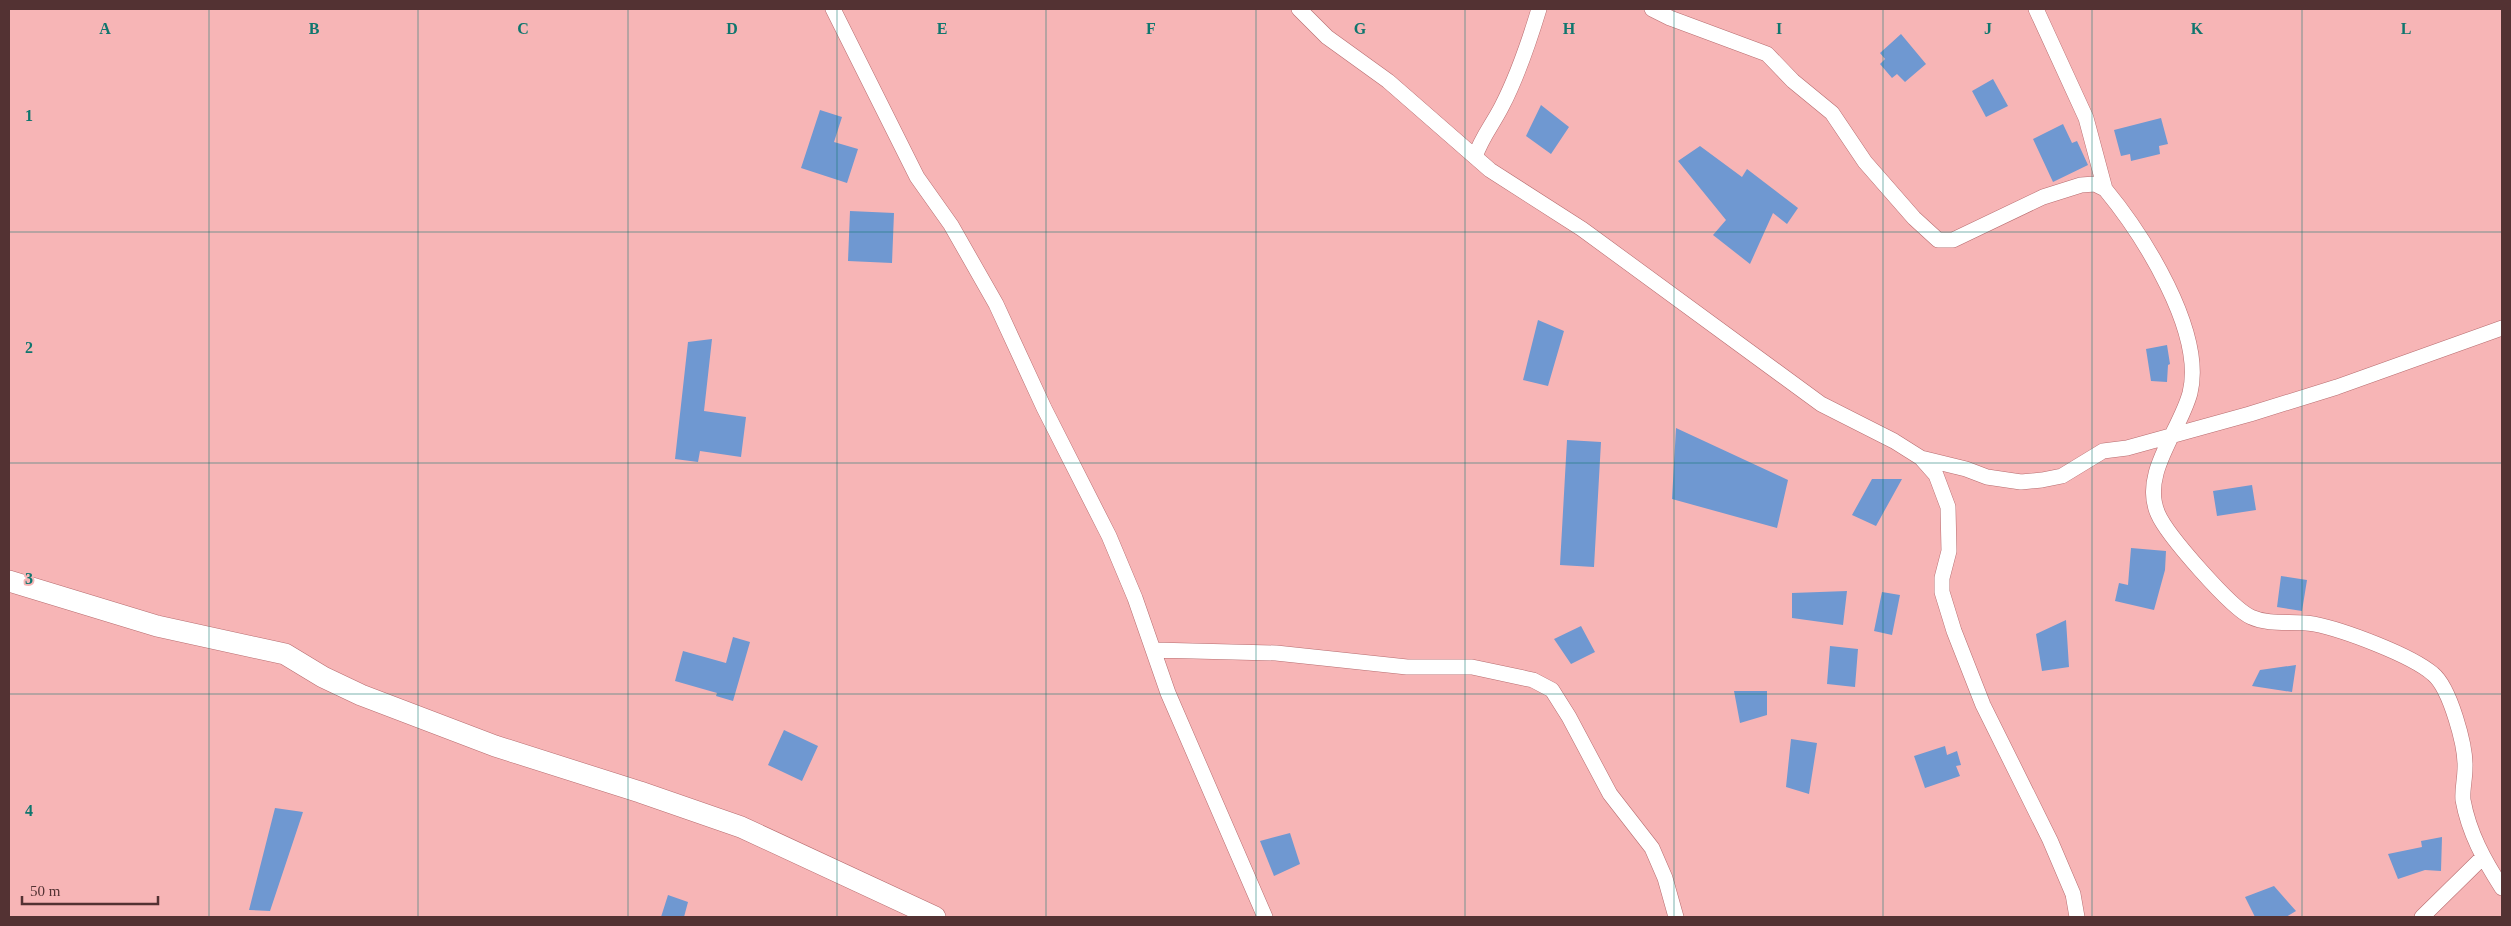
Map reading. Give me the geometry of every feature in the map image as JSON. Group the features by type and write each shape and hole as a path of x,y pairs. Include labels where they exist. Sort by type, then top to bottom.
{"street":[{"path":"833,9 917,176 951,225 996,304 1044,408 1109,536 1135,598 1172,702 1265,917"},
{"path":"1299,9 1327,37 1388,81 1490,170 1582,229 1821,404 1894,440 1921,458 1936,475 1948,507 1949,550 1942,578 1942,592 1954,631 1983,705 2054,849 2073,894 2077,917"},
{"path":"1475,157 1480,141 1502,108 1524,57 1539,9"},
{"path":"1652,9 1670,18 1767,54 1793,81 1832,113 1865,162 1914,218 1938,240 1953,240 2043,197 2082,185 2095,184 2106,189"},
{"path":"2036,9 2086,118 2106,189 2154,260 2173,297 2187,336 2191,371 2190,392 2157,470 2153,498 2159,516 2184,550 2226,596 2250,617 2284,624 2313,624 2410,660 2434,675 2444,690 2464,742 2463,797 2470,829 2482,858 2502,888"},
{"path":"1921,458 1966,469 1987,477 2021,482 2062,476 2103,451 2127,448 2172,436 2337,386 2502,328"},
{"path":"9,581 157,626 285,654 323,678 361,695 495,746 640,792 741,827 935,917"},
{"path":"1154,650 1276,653 1407,667 1472,667 1539,684 1552,690 1569,717 1610,794 1652,848 1665,878 1676,917"},
{"path":"2422,917 2482,858"}],"building":[{"path":"1901,34 1926,64 1905,82 1897,74 1892,78 1880,64 1885,59 1880,53"},
{"path":"1993,79 2008,106 1986,117 1972,91"},
{"path":"1541,105 1569,127 1551,154 1526,136"},
{"path":"820,110 842,117 834,142 858,149 847,183 801,168"},
{"path":"2161,118 2168,144 2159,146 2160,154 2131,161 2130,154 2121,156 2114,130"},
{"path":"2063,124 2072,143 2077,141 2088,165 2053,182 2033,139"},
{"path":"1700,146 1742,177 1747,169 1798,208 1787,224 1773,213 1750,264 1713,235 1726,220 1678,161"},
{"path":"850,211 894,213 892,263 848,261"},
{"path":"1538,320 1564,331 1548,386 1523,380"},
{"path":"712,339 704,411 746,417 741,457 700,451 698,462 675,459 688,342"},
{"path":"2167,345 2170,364 2168,365 2167,382 2151,381 2146,349"},
{"path":"1676,428 1788,480 1777,528 1672,499"},
{"path":"1567,440 1601,442 1594,567 1560,565"},
{"path":"1872,479 1902,479 1876,526 1852,515"},
{"path":"2252,485 2256,510 2217,516 2213,491"},
{"path":"2131,548 2166,551 2165,570 2154,610 2115,601 2119,583 2128,585"},
{"path":"2281,576 2307,580 2302,611 2277,607"},
{"path":"1847,591 1843,625 1792,618 1792,593"},
{"path":"1882,592 1900,595 1892,635 1874,631"},
{"path":"2066,620 2069,667 2042,671 2036,634"},
{"path":"1581,626 1595,652 1571,664 1554,639"},
{"path":"733,637 750,642 733,701 716,696 717,693 675,681 683,651 726,663"},
{"path":"1830,646 1858,649 1855,687 1827,684"},
{"path":"2296,665 2292,692 2252,686 2260,670"},
{"path":"1734,691 1767,691 1767,715 1740,723"},
{"path":"784,730 818,746 802,781 768,765"},
{"path":"1791,739 1817,743 1809,794 1786,787"},
{"path":"1945,746 1947,755 1957,751 1961,765 1956,766 1960,776 1925,788 1914,756"},
{"path":"275,808 303,812 270,911 249,910"},
{"path":"1290,833 1300,864 1274,876 1260,841"},
{"path":"2442,837 2441,871 2425,870 2398,879 2388,854 2422,847 2421,841"},
{"path":"2274,886 2296,911 2286,917 2255,917 2245,897"},
{"path":"668,895 688,902 684,917 661,917"}]}
